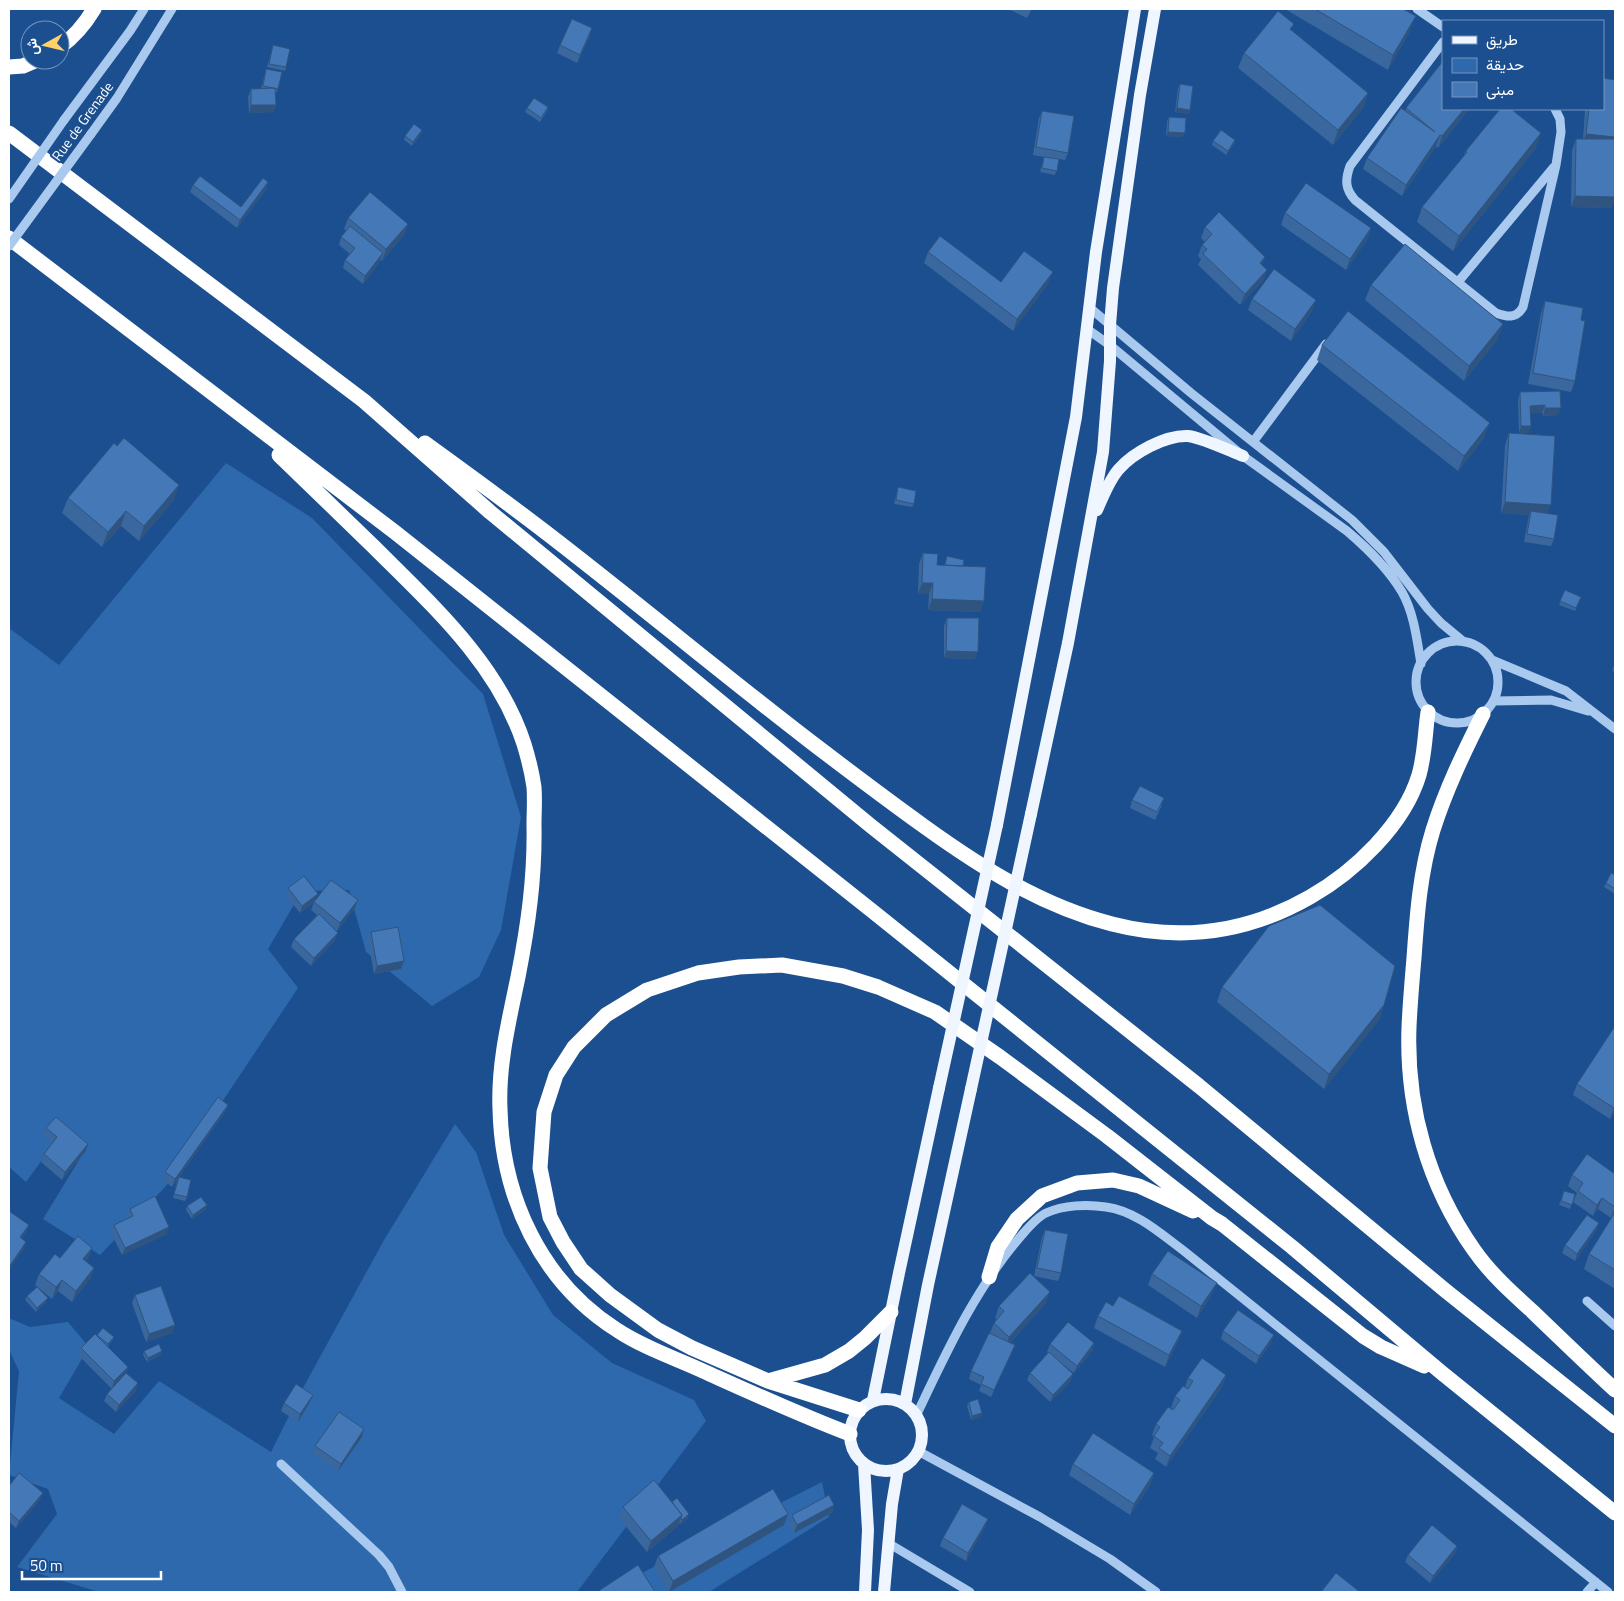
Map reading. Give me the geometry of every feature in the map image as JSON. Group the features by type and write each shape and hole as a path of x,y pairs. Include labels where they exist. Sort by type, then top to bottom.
{"highway":[{"path":"70,39 87,21 94,9"},
{"path":"9,133 364,401 421,440 544,531 753,698 879,794 960,852 1018,887 1067,909 1109,923 1158,932 1184,934 1206,932 1250,923 1295,906 1338,879 1364,857 1391,826 1405,805 1418,777 1422,762 1428,712"},
{"path":"9,238 396,533 871,910 1292,1247 1442,1373 1615,1513"},
{"path":"364,401 490,512 871,826 1192,1080 1446,1291 1615,1426"},
{"path":"225,404 313,487 419,592 472,649 504,696 524,744 534,786 535,861 530,905 502,1063 500,1108 505,1162 518,1208 555,1276 582,1304 618,1331 661,1353 797,1414 850,1434"},
{"path":"1483,714 1443,800 1423,872 1419,898 1409,1028 1410,1064 1421,1143 1431,1172 1451,1213 1475,1252 1494,1275 1615,1390"},
{"path":"859,1410 768,1381 692,1348 658,1330 610,1295 582,1268 562,1242 550,1217 540,1168 544,1112 556,1075 574,1047 606,1015 647,990 698,973 739,967 782,965 843,976 878,987 935,1012 1000,1056 1107,1136 1363,1336 1381,1347 1442,1373"},
{"path":"989,1277 998,1247 1017,1219 1042,1196 1077,1183 1112,1180 1139,1186 1222,1224"},
{"path":"768,1381 826,1365 849,1351 865,1338 891,1312"}],"main road":[{"path":"873,1400 996,825 1067,468 1076,417 1096,252 1135,9"},
{"path":"905,1404 930,1276 1068,643 1091,522 1103,452 1111,346 1110,325 1113,288 1140,95 1155,9"},
{"path":"1091,522 1118,470 1127,461 1150,446 1187,436 1243,456"},
{"path":"890,1398 905,1404 916,1416 921,1427 922,1439 918,1451 910,1462 898,1469 886,1471 864,1464 856,1456 851,1445 850,1434 852,1421 859,1410 873,1400 890,1398"},
{"path":"864,1464 868,1530 865,1592"},
{"path":"884,1592 892,1504 898,1469"}],"street":[{"name":"Rue de Grenade","path":"9,199 144,9"},
{"name":"Rue de Grenade","path":"9,246 122,90 172,9"},
{"path":"1417,9 1442,26"},
{"path":"1442,43 1350,166 1346,175 1346,186 1348,193 1356,200 1496,313 1505,316 1512,317 1522,307 1556,165 1561,132 1560,119 1556,110"},
{"path":"1458,282 1556,165"},
{"path":"1090,308 1253,442 1334,505 1368,535 1400,572 1428,609 1441,623 1464,642"},
{"path":"1087,329 1111,346 1243,456 1348,531 1377,559 1403,593 1414,628 1421,664"},
{"path":"1253,442 1333,335"},
{"path":"1455,641 1480,648 1496,667 1498,684 1494,701 1483,714 1468,722 1451,723 1443,721 1428,712 1423,705 1417,689 1418,672 1421,664 1432,650 1455,641"},
{"path":"1492,660 1566,692 1615,730"},
{"path":"1494,701 1551,700 1593,712"},
{"path":"916,1416 950,1346 989,1277 1029,1227 1044,1214 1063,1208 1077,1206 1106,1207 1143,1221 1184,1251 1608,1592"},
{"path":"1587,1301 1615,1326"},
{"path":"918,1451 1040,1517 1110,1560 1156,1592"},
{"path":"282,1464 380,1555 389,1567 402,1592"},
{"path":"888,1543 970,1592"},
{"path":"1587,1592 1596,1582"}],"green space":[{"path":"226,463 312,518 483,694 521,817 501,930 479,977 432,1006 366,952 349,890 302,891 268,949 298,988 166,1186 100,1255 43,1219 79,1160 55,1142 26,1182 9,1167 9,628 59,665"},
{"path":"455,1124 476,1152 504,1235 553,1315 612,1363 694,1400 706,1421 577,1592 99,1592 17,1567 57,1514 48,1489 9,1475 19,1371 9,1350 9,1318 30,1327 68,1322 89,1347 59,1398 114,1434 159,1381 271,1452 303,1388 384,1240"},
{"path":"822,1482 829,1517 709,1592 604,1592"}],"building":[{"path":"1315,9 1403,9 1416,16 1393,55"},
{"path":"1278,11 1294,24 1290,29 1368,93 1338,130 1244,53"},
{"path":"572,19 592,28 580,55 560,45"},
{"path":"273,45 290,49 286,67 269,64"},
{"path":"1442,62 1442,110 1463,110 1442,136 1440,135 1406,185 1367,158 1401,108 1435,132 1406,108"},
{"path":"266,69 282,72 278,89 263,86"},
{"path":"1604,78 1615,80 1615,137 1586,134 1589,110 1604,110"},
{"path":"1180,84 1193,86 1190,110 1177,108"},
{"path":"275,88 276,105 251,105 251,89"},
{"path":"534,98 548,107 541,118 527,108"},
{"path":"1499,110 1512,110 1541,133 1459,236 1422,207 1467,152 1465,152"},
{"path":"1042,111 1074,116 1068,153 1036,147"},
{"path":"1169,117 1186,118 1185,133 1168,132"},
{"path":"414,124 422,130 413,142 405,136"},
{"path":"1221,130 1235,140 1228,151 1213,141"},
{"path":"1576,139 1615,139 1615,197 1575,196"},
{"path":"1044,157 1059,159 1057,171 1042,168"},
{"path":"200,176 241,207 263,178 268,182 240,220 193,185"},
{"path":"1306,183 1371,228 1350,259 1285,213"},
{"path":"370,192 408,224 386,249 348,218"},
{"path":"1219,212 1265,257 1260,263 1267,270 1245,294 1203,254 1207,249 1202,245 1212,234 1205,227"},
{"path":"350,226 383,253 365,276 345,260 355,248 341,237"},
{"path":"940,236 1001,282 1024,251 1053,272 1017,319 928,252"},
{"path":"1405,244 1503,324 1469,366 1371,285"},
{"path":"1274,269 1316,300 1295,329 1252,299"},
{"path":"1545,301 1583,308 1581,320 1585,321 1575,381 1533,373"},
{"path":"1348,311 1490,423 1464,456 1322,345"},
{"path":"1560,391 1561,408 1545,408 1545,405 1530,406 1531,426 1521,426 1520,392"},
{"path":"1509,433 1555,436 1551,505 1505,502"},
{"path":"124,438 179,485 144,526 126,511 108,532 68,498 114,443 117,446"},
{"path":"898,487 916,491 914,504 896,500"},
{"path":"1531,511 1558,515 1554,539 1527,534"},
{"path":"923,553 938,554 937,565 986,567 984,601 932,599 933,583 922,583"},
{"path":"947,556 964,560 963,566 945,565"},
{"path":"1565,590 1581,597 1576,608 1560,601"},
{"path":"947,618 979,618 978,652 946,651"},
{"path":"1140,786 1164,798 1157,812 1132,800"},
{"path":"1611,873 1615,875 1615,889 1606,883"},
{"path":"304,876 318,894 302,906 288,888"},
{"path":"331,880 358,900 340,923 314,902"},
{"path":"1320,905 1395,966 1384,1005 1329,1074 1222,987 1269,926"},
{"path":"319,914 338,933 314,958 294,939"},
{"path":"398,927 404,961 377,966 371,932"},
{"path":"1615,1026 1615,1106 1614,1108 1577,1084"},
{"path":"218,1097 228,1105 175,1179 165,1172"},
{"path":"56,1117 88,1144 65,1172 44,1154 57,1137 46,1128"},
{"path":"1587,1154 1615,1174 1615,1207 1602,1198 1597,1205 1578,1191 1583,1183 1572,1175"},
{"path":"179,1177 191,1180 187,1197 174,1194"},
{"path":"1564,1191 1575,1194 1572,1205 1561,1201"},
{"path":"155,1196 169,1227 125,1248 114,1225 133,1216 130,1209"},
{"path":"201,1197 207,1205 193,1215 187,1206"},
{"path":"9,1211 29,1225 20,1237 26,1242 9,1267"},
{"path":"1615,1212 1615,1270 1589,1254"},
{"path":"1587,1215 1599,1223 1577,1254 1565,1245"},
{"path":"1045,1230 1068,1234 1061,1273 1037,1268"},
{"path":"78,1236 92,1248 83,1259 94,1268 76,1291 62,1280 56,1287 39,1274 55,1254 60,1258"},
{"path":"1168,1251 1217,1283 1201,1306 1152,1274"},
{"path":"1030,1273 1050,1292 1009,1337 994,1323 1004,1311 999,1306"},
{"path":"161,1286 175,1325 149,1334 135,1295"},
{"path":"37,1287 48,1298 37,1308 27,1296"},
{"path":"1119,1296 1182,1331 1169,1355 1098,1316 1106,1302 1113,1306"},
{"path":"1238,1310 1274,1335 1259,1356 1223,1331"},
{"path":"1068,1322 1094,1343 1077,1366 1050,1344"},
{"path":"103,1328 114,1337 108,1344 97,1335"},
{"path":"989,1333 1015,1345 994,1390 981,1384 984,1377 971,1371"},
{"path":"95,1334 128,1367 114,1381 81,1348"},
{"path":"159,1344 162,1351 148,1358 144,1351"},
{"path":"1049,1352 1073,1374 1053,1395 1030,1373"},
{"path":"1202,1358 1226,1375 1170,1456 1159,1448 1163,1443 1154,1436 1160,1427 1156,1424 1168,1407 1173,1410 1180,1400 1175,1396 1183,1386 1188,1389 1193,1381 1188,1378"},
{"path":"126,1373 138,1383 119,1405 107,1394"},
{"path":"296,1384 313,1395 300,1414 284,1403"},
{"path":"978,1399 982,1413 972,1416 969,1402"},
{"path":"339,1412 364,1429 341,1464 315,1446"},
{"path":"1093,1433 1154,1473 1134,1504 1073,1464"},
{"path":"19,1473 43,1493 19,1521 9,1512 9,1486"},
{"path":"654,1480 682,1515 651,1541 623,1507"},
{"path":"773,1489 788,1514 673,1581 658,1556"},
{"path":"829,1495 834,1505 797,1525 792,1515"},
{"path":"677,1498 689,1514 682,1520 682,1515 672,1502"},
{"path":"962,1504 988,1519 968,1553 943,1538"},
{"path":"1432,1525 1457,1546 1433,1576 1408,1555"},
{"path":"638,1565 655,1592 597,1592"},
{"path":"1336,1573 1360,1592 1321,1592"}]}
